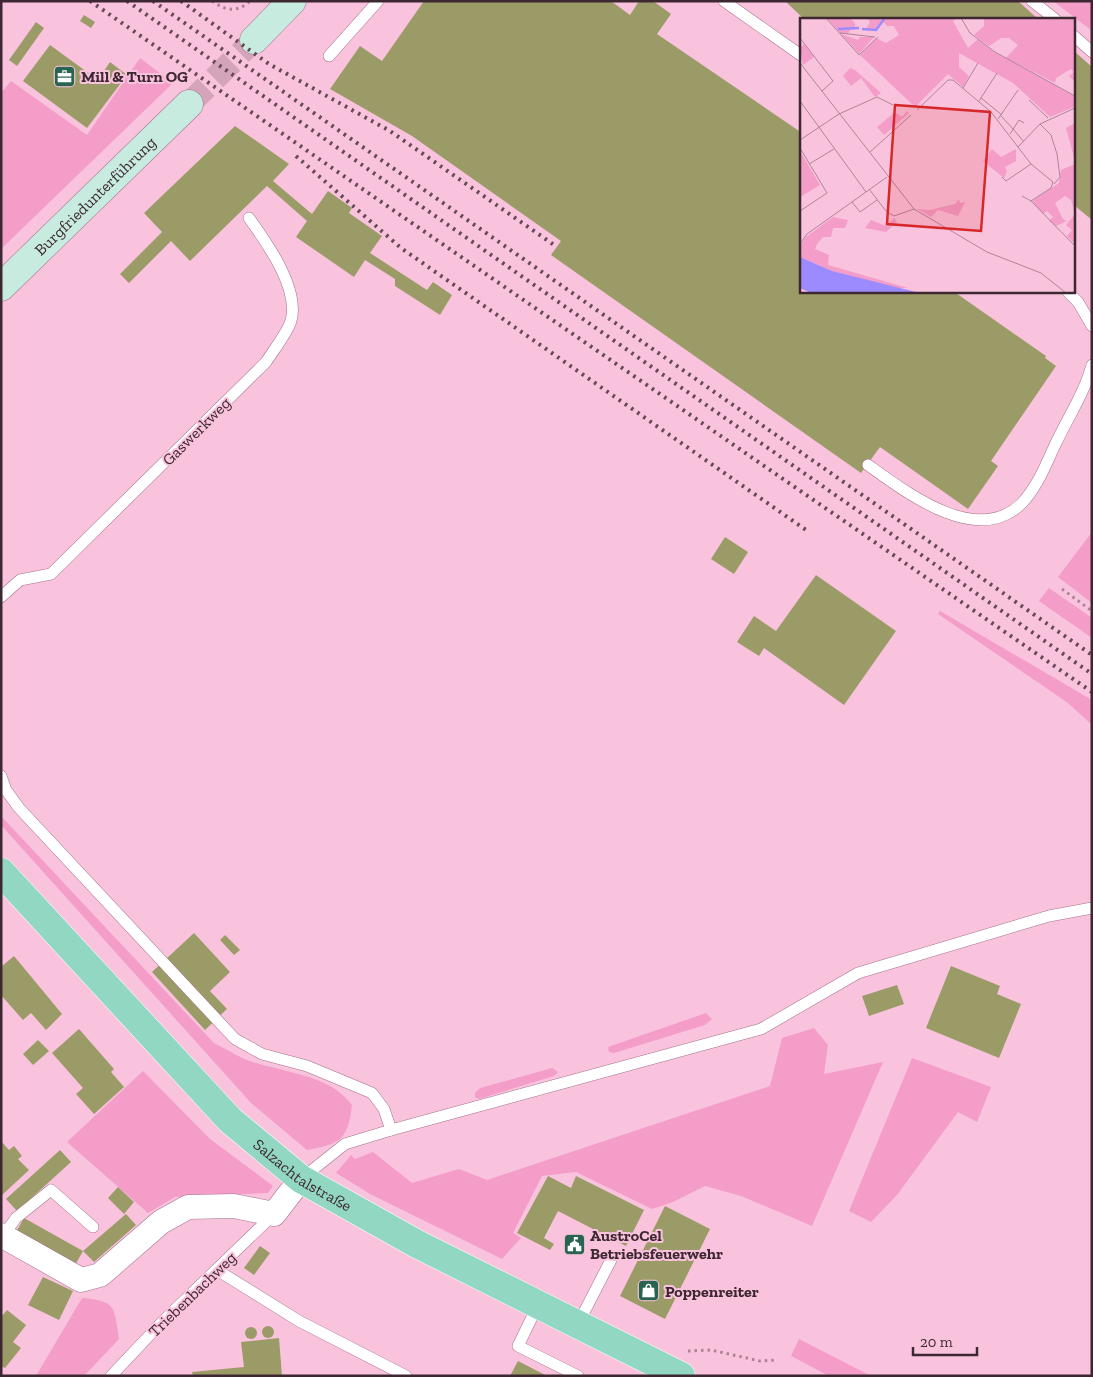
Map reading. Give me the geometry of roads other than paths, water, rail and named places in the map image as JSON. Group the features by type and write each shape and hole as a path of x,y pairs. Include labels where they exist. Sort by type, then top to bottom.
{"main road":[{"name":"Salzachtalstraße","path":"1,872 230,1120 301,1179 417,1244 578,1324 684,1363"}],"street":[{"path":"254,40 292,1"},
{"name":"Burgfriedunterführung","path":"1,287 189,104"},
{"path":"2,1236 81,1280 100,1275 161,1222 188,1207 234,1206 274,1214 301,1179"}],"lane":[{"path":"329,56 378,1"},
{"path":"724,1 800,55"},
{"path":"1032,1 1054,18"},
{"path":"1076,38 1092,52"},
{"name":"Gaswerkweg","path":"1,597 20,580 51,574 266,362 290,324 292,307 286,278 268,243 249,218"},
{"path":"1068,292 1078,302 1092,326"},
{"path":"868,465 920,502 946,513 975,519 997,518 1021,504 1038,482 1092,365"},
{"path":"1,776 6,790 19,808 235,1039 262,1054 307,1066 372,1093 384,1109 391,1130"},
{"path":"301,1179 344,1144 761,1029 858,973 1049,916 1092,908"},
{"path":"2,1236 16,1218 51,1190 93,1227"},
{"name":"Triebenbachweg","path":"112,1376 163,1321 274,1214"},
{"path":"578,1324 613,1256"},
{"path":"217,1270 299,1321 406,1376"},
{"path":"539,1303 518,1346 578,1376"}],"tunnel":[{"path":"189,104 254,40"}],"railway":[{"path":"90,1 1092,692"},
{"path":"127,1 1092,674"},
{"path":"153,1 1092,655"},
{"path":"181,1 269,64 390,131 557,247"},
{"path":"296,156 401,248 809,532"}],"place":[{"name":"Mill & Turn OG","path":"65,76"},
{"name":"AustroCel Betriebsfeuerwehr","path":"574,1244"},
{"name":"Poppenreiter","path":"649,1291"}]}
